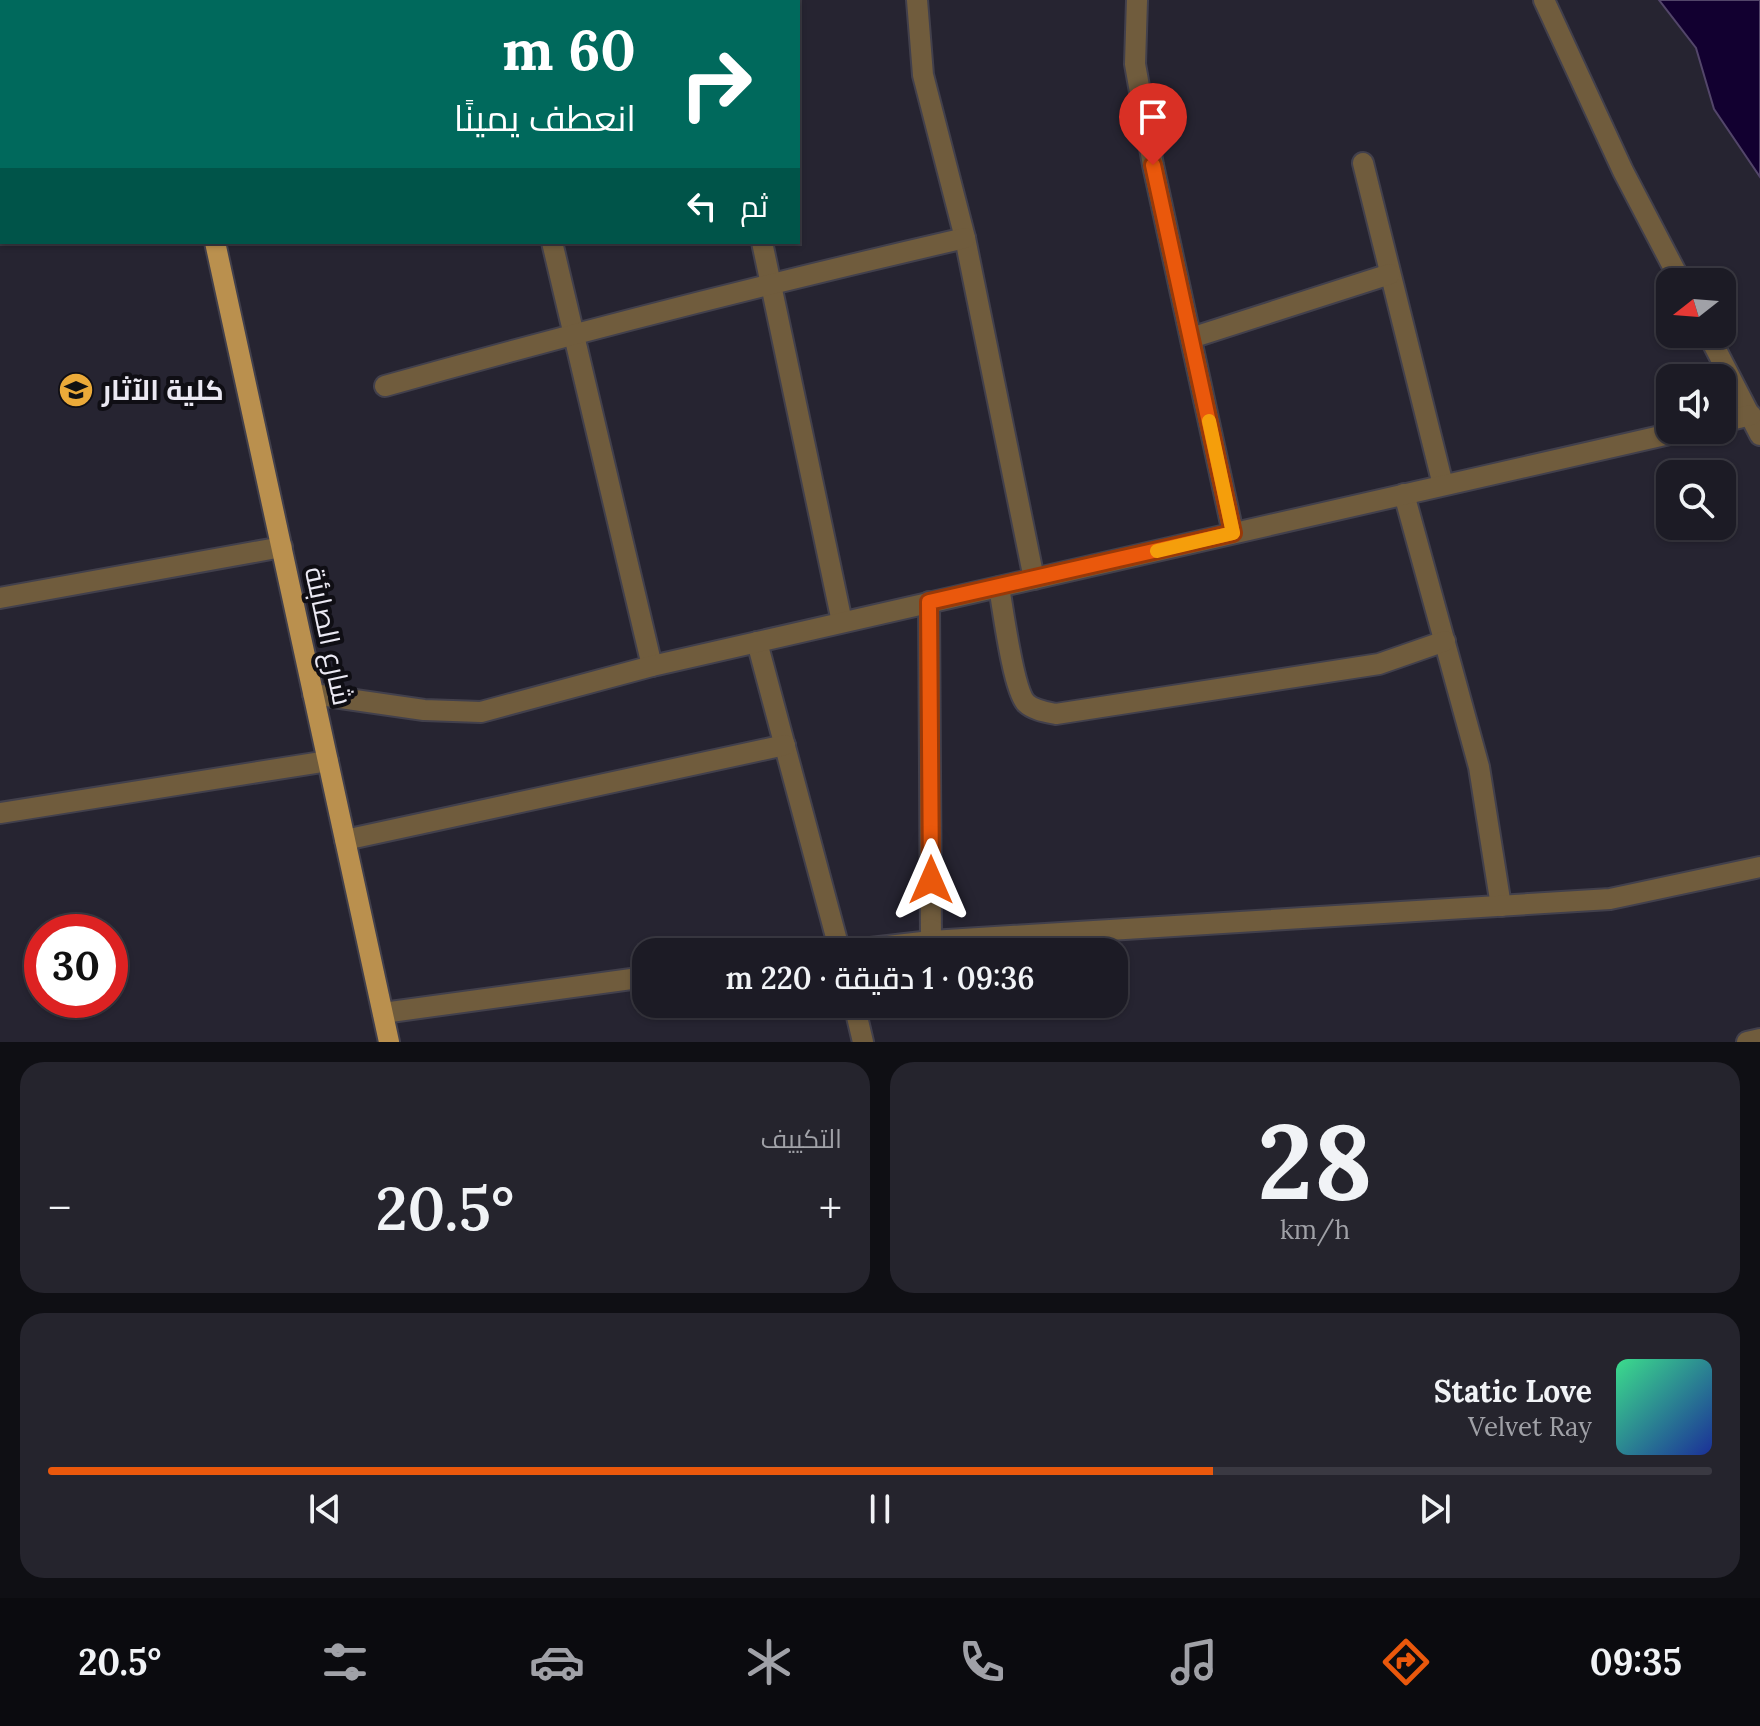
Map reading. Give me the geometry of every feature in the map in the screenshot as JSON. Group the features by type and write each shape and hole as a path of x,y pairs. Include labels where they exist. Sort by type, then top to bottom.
{"main road":[{"name":"شارع الصابئة","path":"215,244 389,1042"}],"street":[{"path":"917,0 923,75 965,238 1034,579"},
{"path":"1137,0 1135,64 1153,165 1233,533"},
{"path":"1544,0 1623,171 1674,268"},
{"path":"1363,163 1443,485"},
{"path":"385,386 772,282 965,238"},
{"path":"552,244 652,666"},
{"path":"762,244 842,622"},
{"path":"1191,338 1390,274"},
{"path":"1715,348 1760,435"},
{"path":"1736,419 1751,415"},
{"path":"313,694 424,710 481,712 652,666 1656,437"},
{"path":"1404,494 1479,767 1501,906"},
{"path":"0,598 282,547"},
{"path":"999,587 1016,677 1025,702 1039,710 1056,714 1379,664 1445,641"},
{"path":"929,602 931,938"},
{"path":"757,642 835,938"},
{"path":"345,840 785,745"},
{"path":"0,813 328,761"},
{"path":"980,938 1610,899 1760,867"},
{"path":"383,1013 632,979"},
{"path":"857,1018 863,1042"},
{"path":"1747,1042 1760,1039"}],"shaded area":[{"path":"1659,0 1760,0 1760,177 1714,109 1696,48"}],"slow traffic":[{"path":"1157,551 1233,533 1209,421"}],"place":[{"name":"كلية الآثار","path":"76,390"}],"route":[{"path":"931,880 929,602 1233,533 1153,165"}]}
